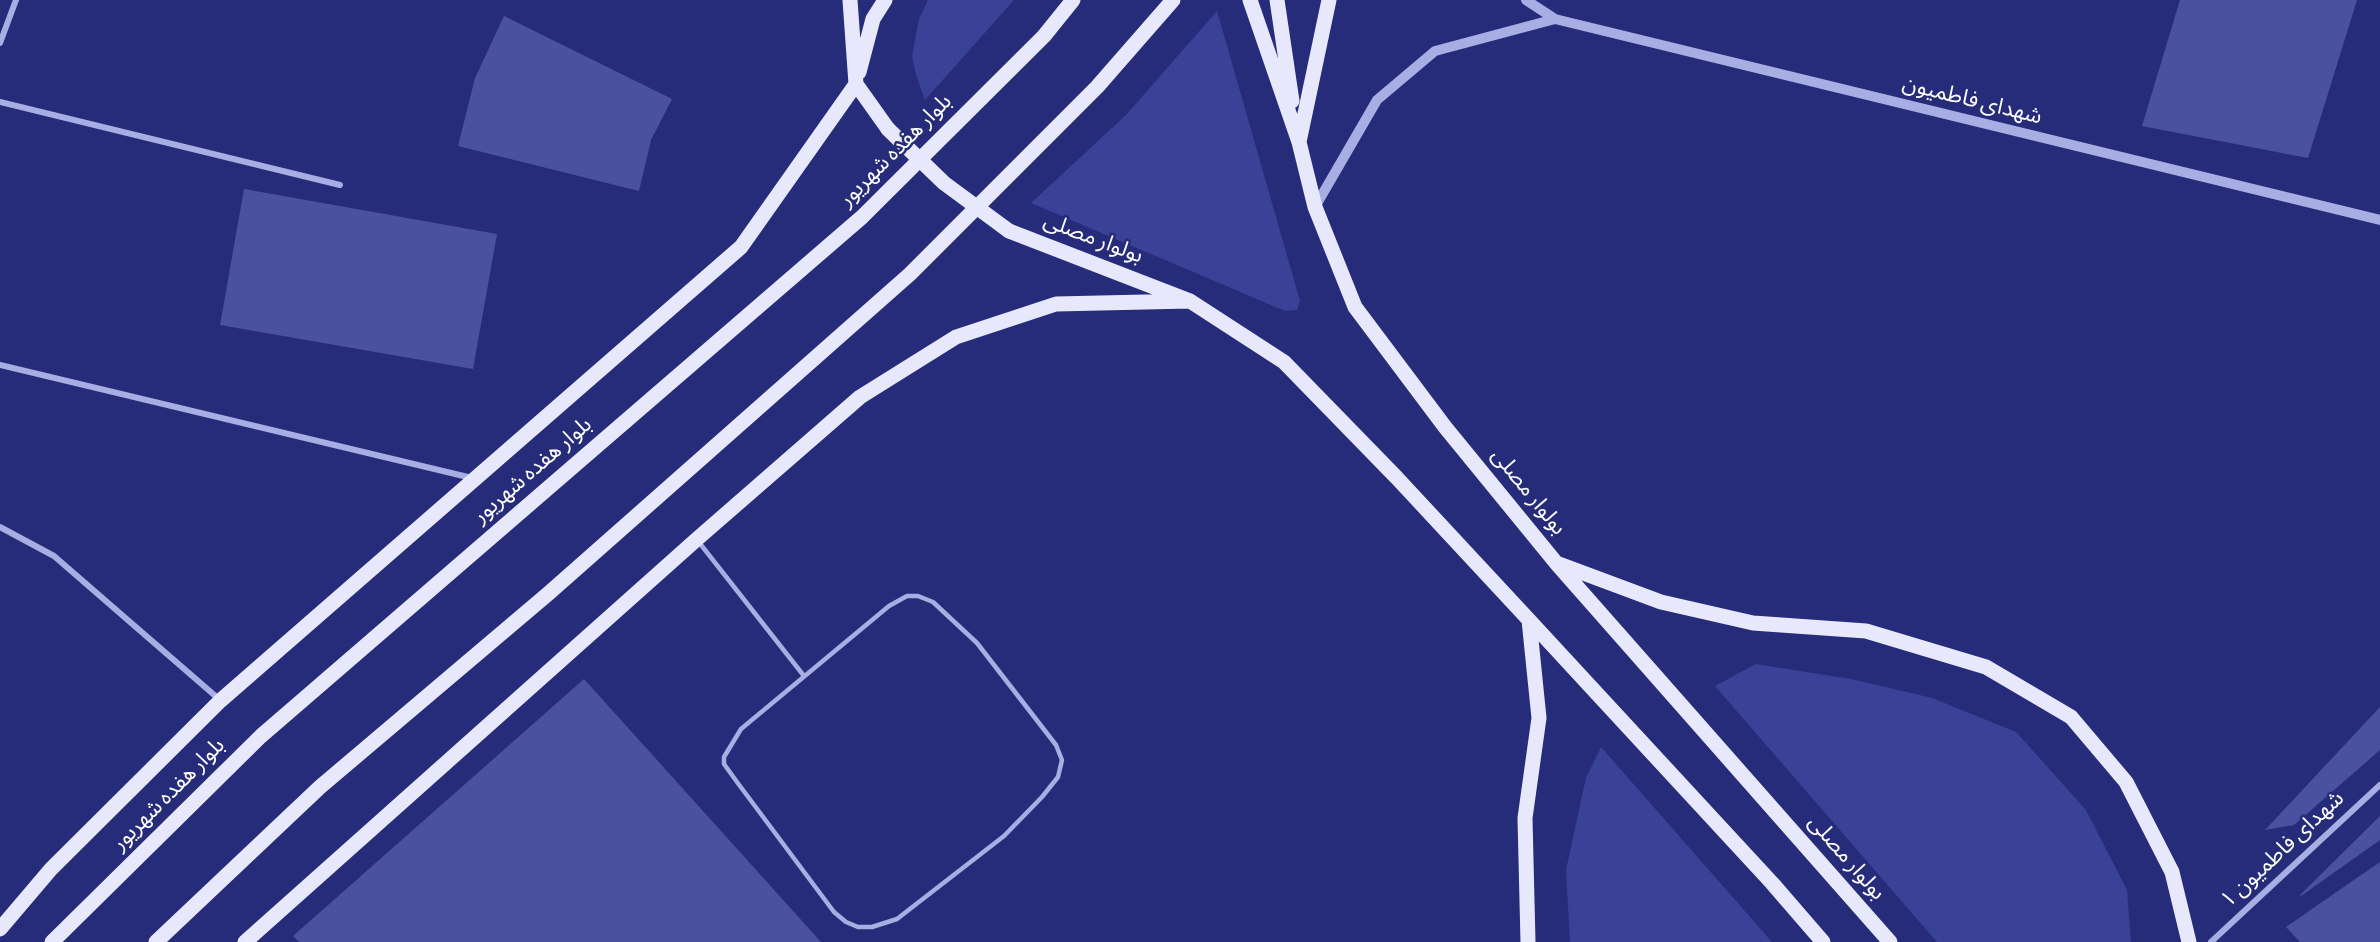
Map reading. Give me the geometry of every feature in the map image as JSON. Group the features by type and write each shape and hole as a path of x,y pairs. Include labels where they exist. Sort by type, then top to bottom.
{"main road":[{"path":"850,0 856,84"},
{"path":"0,929 51,869 220,700 477,479 741,247 856,84 873,19 885,0"},
{"name":"بلوار هفده شهریور","path":"52,942 261,735 862,217 1044,36 1073,0"},
{"path":"156,942 320,787 549,592 910,274 1097,87 1173,0"},
{"name":"بولوار مصلی","path":"1250,0 1299,142 1315,207 1355,307 1445,427 1557,564 1890,942"},
{"path":"1277,0 1299,142"},
{"path":"1299,142 1329,0"},
{"name":"بولوار مصلی","path":"856,84 888,129 944,183 1009,231 1190,300 1284,362 1530,620 1772,883 1823,942"},
{"path":"245,942 697,539 860,397 957,337 1056,304 1190,300"},
{"path":"1557,564 1661,602 1741,620 1866,631 1986,667 2071,717 2126,782 2172,872 2189,942"},
{"path":"1528,942 1525,818 1539,718 1530,620"}],"street":[{"path":"0,43 16,0"},
{"name":"شهدای فاطمیون","path":"1526,0 1555,19 2380,220"},
{"name":"شهدای فاطمیون","path":"1315,207 1377,100 1435,51 1555,19"},
{"path":"0,102 340,185"},
{"path":"0,365 477,479"},
{"path":"0,527 54,556 220,700"},
{"name":"شهدای فاطمیون ۱","path":"2211,942 2380,785"}],"lane":[{"path":"697,539 804,676"},
{"path":"907,596 918,596 933,602 977,643 1056,745 1062,760 1058,777 1004,836 897,919 872,927 858,927 846,922 834,912 724,764 727,749 741,729 804,676 889,606 907,596"}],"shaded area":[{"path":"928,0 1014,0 925,100 912,56 919,19"},
{"path":"1217,11 1300,301 1297,310 1285,311 1031,203 1126,115"},
{"path":"1756,664 1851,679 1932,698 2016,732 2086,810 2127,890 2131,942 1937,942 1715,686"},
{"path":"1601,747 1772,942 1570,942 1566,870 1586,778"}],"building":[{"path":"2180,0 2357,0 2308,158 2142,126"},
{"path":"504,16 672,99 651,140 639,191 458,146 475,78"},
{"path":"244,189 497,234 473,369 220,325"},
{"path":"584,679 821,942 299,942 293,936"},
{"path":"2380,707 2380,750 2294,825 2265,830"},
{"path":"2380,816 2380,840 2300,895"},
{"path":"2380,862 2380,942 2300,942 2286,927"}]}
